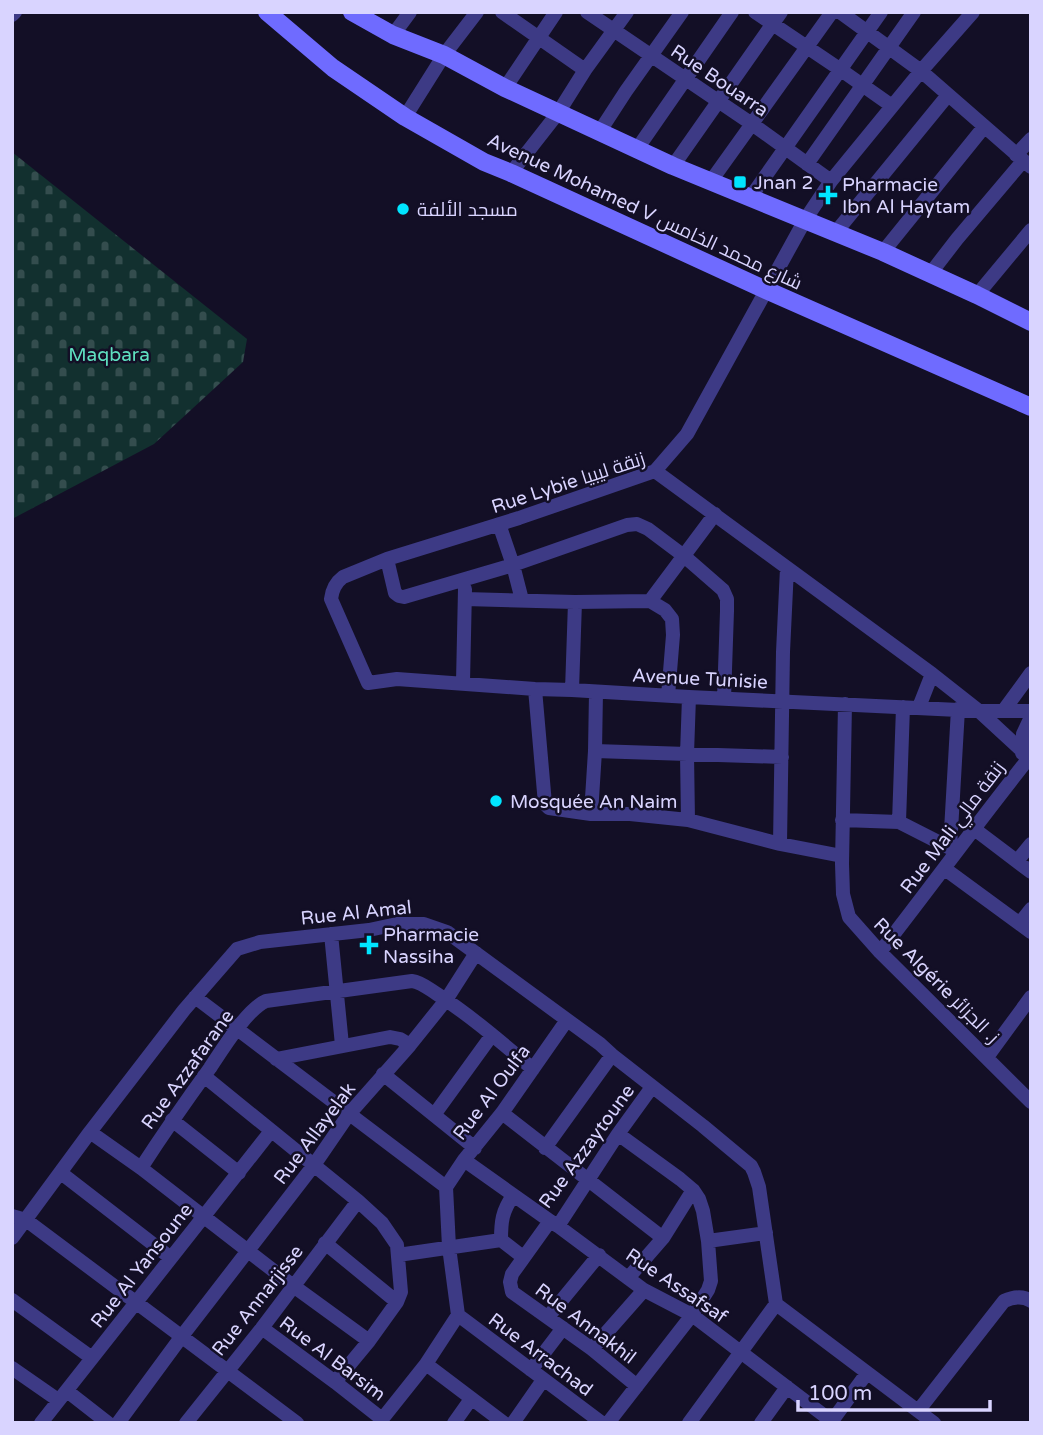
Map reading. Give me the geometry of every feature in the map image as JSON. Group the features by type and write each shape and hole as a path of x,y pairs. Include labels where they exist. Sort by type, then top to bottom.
{"street":[{"name":"Avenue Mohamed V شارع محمد الخامس","path":"267,12 333,68 405,117 484,162 1031,407"},
{"path":"352,12 393,34 444,55 505,88 673,166 836,232 1028,316"},
{"path":"393,34 410,12"},
{"path":"405,117 444,55 477,12"},
{"path":"502,12 585,70"},
{"path":"505,88 556,12"},
{"name":"Rue Bouarra","path":"587,12 831,181"},
{"path":"511,173 558,113 627,12"},
{"path":"600,131 682,12"},
{"path":"637,149 732,12"},
{"path":"755,12 777,18 807,47 892,106"},
{"path":"711,181 832,12"},
{"path":"840,12 920,71 1023,161"},
{"path":"750,198 881,12"},
{"path":"807,164 914,12"},
{"path":"655,471 687,434 804,220 831,181 965,15"},
{"path":"673,166 777,18"},
{"path":"836,232 948,95"},
{"path":"883,252 984,127"},
{"path":"930,274 1023,161 1031,139"},
{"path":"977,295 1031,230"},
{"name":"Rue Lybie زنقة ليبيا","path":"368,683 331,599 332,590 343,577 387,559 655,471 932,674 979,711 1027,756"},
{"path":"650,601 715,514"},
{"path":"499,524 522,600"},
{"path":"387,559 395,593 404,597 513,565 632,524 642,526 684,556 723,590 727,599 724,699"},
{"path":"780,844 787,568"},
{"path":"463,682 464,580"},
{"path":"465,599 650,601 665,610 671,619 673,635 668,696"},
{"path":"572,690 575,602"},
{"path":"1004,710 1031,673"},
{"path":"919,707 932,674"},
{"name":"Avenue Tunisie","path":"368,683 397,679 689,698 1031,711"},
{"path":"535,689 545,804 553,809 688,820 780,844 842,856"},
{"path":"591,814 596,692"},
{"path":"688,820 689,698"},
{"name":"Rue Algérie ز. الجزائر","path":"845,704 842,856 843,894 849,916 880,952 1031,1102"},
{"path":"899,822 903,706"},
{"path":"842,820 899,822 954,850 958,709"},
{"path":"1027,756 1023,734 1031,717"},
{"path":"595,751 782,757"},
{"name":"Rue Mali زنقة مالي","path":"880,952 945,869 954,850 1027,756"},
{"path":"973,828 1031,872"},
{"path":"1017,861 1031,844"},
{"path":"945,869 1025,927 1031,909"},
{"name":"Rue Al Amal","path":"12,1238 19,1218 61,1173 195,997 237,949 260,942 369,930 397,924 424,924 447,932 600,1044 751,1166 760,1187 776,1304"},
{"path":"331,934 342,1045"},
{"name":"Rue Allayelak","path":"118,1423 314,1166 349,1114 446,1000 476,953"},
{"name":"Rue Azzafarane","path":"141,1168 237,1030 263,1002 337,990 418,982 446,1000 533,1069"},
{"path":"195,997 446,1187 449,1247 458,1315 426,1364 381,1421"},
{"path":"987,1057 1031,997"},
{"name":"Rue Al Oulfa","path":"446,1187 464,1160 502,1114 567,1020"},
{"path":"434,1115 492,1035"},
{"path":"276,1059 390,1037 410,1045"},
{"path":"545,1148 612,1055"},
{"path":"383,1074 475,1148"},
{"path":"204,1076 358,1201 394,1238 397,1245 401,1286 397,1302 335,1382"},
{"name":"Rue Azzaytoune","path":"512,1292 510,1278 523,1257 589,1181 652,1087"},
{"path":"502,1114 663,1238"},
{"path":"172,1121 239,1173"},
{"name":"Rue Al Yansoune","path":"41,1423 271,1131"},
{"path":"90,1132 369,1341"},
{"path":"608,1423 692,1315 711,1281 708,1241 699,1199 680,1179 618,1134"},
{"name":"Rue Assafsaf","path":"464,1160 644,1290 692,1315 833,1422"},
{"path":"61,1173 171,1258"},
{"path":"629,1277 663,1238 693,1190"},
{"path":"501,1240 501,1219 513,1196"},
{"name":"Rue Annarjisse","path":"186,1423 358,1201"},
{"path":"19,1218 297,1423"},
{"path":"708,1241 766,1233"},
{"path":"398,1255 501,1240 523,1257"},
{"path":"325,1243 397,1302"},
{"path":"548,1317 599,1255"},
{"path":"592,1349 644,1290"},
{"name":"Rue Annakhil","path":"512,1292 637,1385"},
{"path":"918,1411 1004,1301 1014,1297 1031,1301"},
{"path":"12,1300 92,1359"},
{"path":"689,1423 776,1304 934,1423"},
{"name":"Rue Arrachad","path":"458,1315 602,1423"},
{"name":"Rue Al Barsim","path":"261,1328 335,1382 381,1421"},
{"path":"531,1370 563,1328"},
{"path":"426,1364 504,1423"},
{"path":"12,1368 108,1423"},
{"path":"833,1422 867,1373"},
{"path":"513,1423 543,1380"},
{"path":"761,1423 787,1387"},
{"path":"454,1423 471,1399"}],"green space":[{"name":"Maqbara","path":"12,152 247,339 243,362 154,444 12,519"}],"place":[{"name":"Jnan 2","path":"740,182"},
{"name":"Pharmacie Ibn Al Haytam","path":"828,195"},
{"name":"مسجد الألفة","path":"403,209"},
{"name":"Mosquée An Naim","path":"496,801"},
{"name":"Pharmacie Nassiha","path":"369,945"}]}
